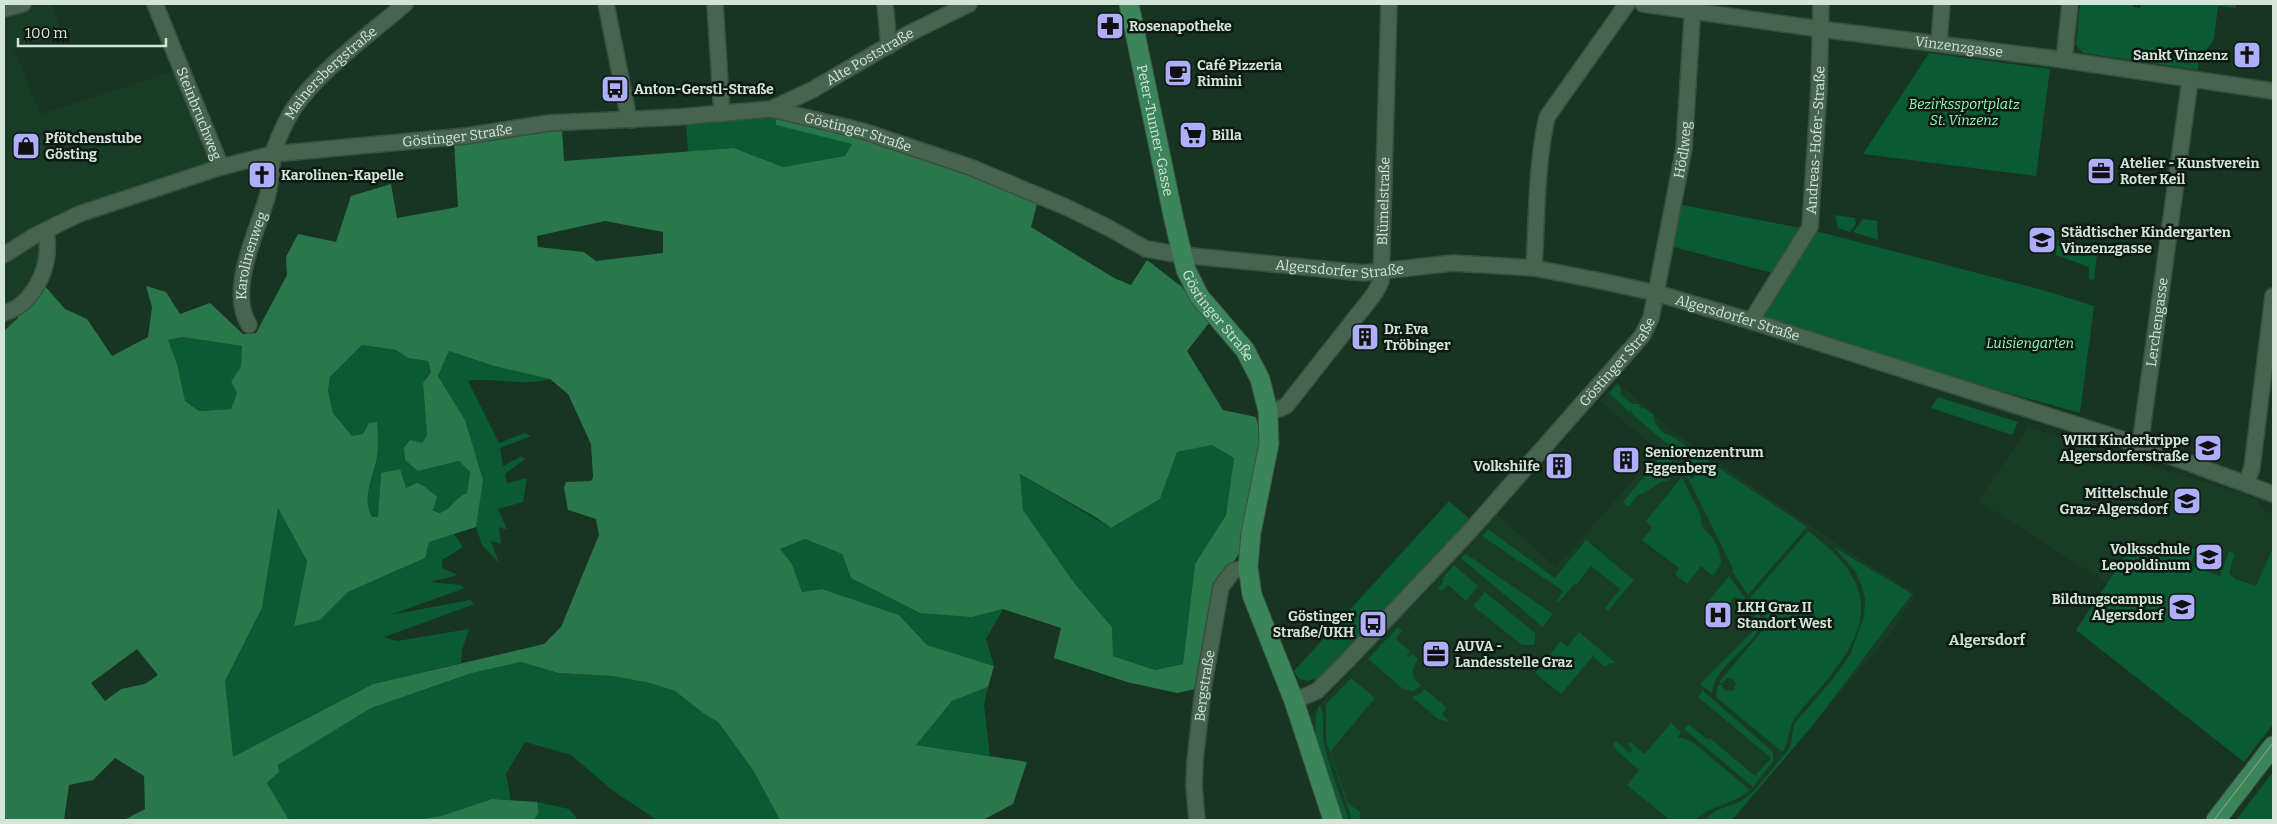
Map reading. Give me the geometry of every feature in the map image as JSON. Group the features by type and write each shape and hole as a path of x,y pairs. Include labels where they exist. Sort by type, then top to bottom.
{"main road":[{"name":"Peter-Tunner-Gasse","path":"1129,4 1182,255"},
{"name":"Göstinger Straße","path":"1182,255 1186,270 1199,296 1245,350 1260,379 1268,411 1268,444 1251,534 1248,567 1252,595 1294,701 1333,820"},
{"path":"2216,820 2273,746"}],"street":[{"path":"4,9 23,4"},
{"name":"Steinbruchweg","path":"155,4 221,167"},
{"name":"Mainersbergstraße","path":"273,154 294,108 323,75 404,4"},
{"path":"606,4 628,114 632,120"},
{"path":"715,4 722,114"},
{"path":"885,4 888,46"},
{"name":"Alte Poststraße","path":"771,108 812,90 888,46 969,4"},
{"name":"Blümelstraße","path":"1268,411 1286,406 1375,293 1382,281 1389,4"},
{"path":"1534,268 1543,135 1547,117 1627,4"},
{"name":"Vinzenzgasse","path":"1643,4 1693,7 1820,29 2064,60 2273,91"},
{"name":"Andreas-Hofer-Straße","path":"1751,321 1810,227 1819,89 1821,4"},
{"path":"1939,43 1942,4"},
{"path":"2064,60 2070,4"},
{"name":"Hödlweg","path":"1656,294 1684,148 1693,7"},
{"name":"Lerchengasse","path":"2140,445 2190,80"},
{"name":"Göstinger Straße","path":"4,255 46,230 79,214 125,197 221,167 273,154 465,136 549,123 722,114 771,108 863,131 970,167 1066,207 1146,249 1182,255"},
{"name":"Karolinenweg","path":"249,325 243,316 242,290 246,261 270,185 273,154"},
{"path":"4,313 22,303 38,286 45,270 48,247 46,230"},
{"name":"Algersdorfer Straße","path":"1182,255 1364,273 1453,263 1534,268 1656,294 1751,321 2140,445 2273,494"},
{"name":"Göstinger Straße","path":"1294,701 1317,691 1345,663 1469,532 1597,390 1642,336 1651,318 1656,294"},
{"path":"2246,484 2252,468 2273,296"},
{"name":"Bergstraße","path":"1197,820 1194,793 1195,761 1202,696 1221,587 1232,571 1248,567"}],"shaded area":[{"path":"4,4 52,4 62,34 14,48 40,114 181,69 221,167 125,197 51,234 18,318 4,331"},
{"path":"1617,382 1675,433 1840,546 1916,594 1889,636 1730,820 1338,820 1305,721 1495,513 1556,567 1659,451 1600,401"},
{"name":"Bildungscampus Algersdorf","path":"2028,427 2100,451 2245,494 2257,499 2261,509 2273,514 2273,724 2244,762 2076,630 2107,583 1978,501"}],"green space":[{"path":"2080,4 2133,4 2133,7 2140,8 2141,4 2236,4 2236,8 2218,6 2214,39 2199,61 2198,70 2083,53 2076,45"},
{"name":"Bezirkssportplatz St. Vinzenz","path":"1929,53 2050,69 2036,176 1863,154"},
{"path":"776,118 776,125 853,143 846,156 783,167 734,148 688,152 686,123"},
{"path":"776,118 871,139 1038,200 1031,227 1114,278 1131,285 1147,260 1182,287 1209,323 1187,351 1223,410 1256,417 1262,443 1240,552 1216,589 1200,688 1177,693 1127,682 1054,658 1061,628 1003,609 972,617 920,613 851,578 842,554 805,539 780,549 792,564 802,592 822,589 899,615 927,645 994,666 988,687 952,701 916,745 1027,762 1013,804 983,820 780,820 753,770 718,722 675,691 650,683 613,676 558,673 521,662 472,673 371,708 278,765 279,772 267,783 289,820 124,820 145,809 144,776 115,758 93,780 69,785 64,820 4,820 4,331 18,318 19,303 44,285 65,309 87,319 112,356 148,337 152,307 146,286 166,292 180,314 210,303 243,334 256,333 287,275 286,257 298,234 336,242 351,196 391,184 397,218 458,207 454,142 562,129 564,161 734,148 783,167 845,156 852,144 776,125","holes":["605,221 663,232 663,253 596,261 584,252 538,247 537,236","182,337 242,346 241,366 231,382 237,393 231,409 199,411 185,401 177,364 168,340","362,345 396,350 408,358 428,361 431,372 423,383 427,435 422,443 410,440 404,448 405,460 418,471 459,461 470,472 467,493 439,513 433,510 437,497 424,486 417,483 406,488 400,469 381,473 378,517 372,517 369,510 368,494 378,453 377,422 369,423 363,434 352,436 333,413 328,391 330,377","449,351 494,366 550,379 568,394 591,444 593,477 591,481 566,482 564,488 568,510 596,519 599,535 561,627 544,644 373,684 233,757 225,681 262,608 278,508 307,561 294,626 320,620 348,592 425,558 429,542 476,527 483,480 465,420 438,376","1212,445 1234,458 1226,515 1195,564 1183,664 1155,670 1113,656 1112,627 1075,584 1023,510 1020,474 1111,528 1160,499 1177,452","137,649 158,675 145,684 121,689 105,701 91,683"]},
{"path":"1678,204 1806,229 1776,274 1670,246"},
{"path":"1835,215 1855,218 1856,224 1850,232 1838,228"},
{"path":"1863,219 1877,221 1878,240 1853,232"},
{"name":"Luisiengarten","path":"1812,230 2046,291 2094,306 2080,413 1951,377 1761,315"},
{"path":"2057,240 2098,246 2094,280 2089,279 2089,267 2056,255"},
{"path":"182,337 242,346 241,366 231,382 237,393 231,409 199,411 184,401 177,364 168,340"},
{"path":"362,345 396,350 408,358 428,361 431,371 423,383 427,435 422,443 418,471 459,461 470,472 467,493 439,513 406,488 399,469 381,474 378,517 372,517 369,510 368,495 377,455 369,423 363,434 352,436 333,413 328,391 330,377"},
{"path":"449,351 494,366 550,379 528,382 468,381 499,443 525,433 531,436 500,448 503,466 520,457 526,458 505,474 507,483 527,478 523,502 498,509 507,530 499,527 501,544 491,541 499,563 482,545 476,527 482,480 465,420 438,376"},
{"path":"1618,384 1621,389 1620,394 1632,404 1640,404 1639,406 1642,409 1644,407 1653,415 1656,425 1664,433 1670,435 1807,527 1748,595 1732,571 1733,569 1687,476 1686,473 1692,479 1698,470 1632,414 1631,410 1629,412 1609,393"},
{"path":"1938,397 2018,422 2012,435 1931,408"},
{"path":"1212,445 1234,458 1226,515 1195,564 1183,664 1155,670 1113,656 1112,627 1075,584 1023,510 1020,474 1111,528 1160,499 1177,452"},
{"path":"1657,454 1670,458 1674,472 1667,482 1663,481 1644,493 1637,495 1629,507 1623,502 1660,457"},
{"path":"1682,477 1701,516 1702,526 1716,543 1721,564 1713,576 1701,566 1687,584 1675,574 1679,568 1642,540 1652,528 1646,521"},
{"path":"1449,501 1471,520 1401,596 1398,595 1375,620 1372,618 1368,623 1370,626 1358,639 1361,641 1316,681 1315,679 1308,681 1299,679 1294,671"},
{"path":"278,507 307,561 294,625 320,620 348,592 425,558 428,542 454,534 463,547 442,560 442,568 458,575 430,582 460,585 465,588 390,615 470,600 475,604 384,637 397,641 469,629 462,650 461,663 373,684 232,758 225,681 262,608"},
{"path":"1488,529 1555,578 1586,540 1634,580 1608,611 1605,608 1620,589 1591,566 1577,584 1575,583 1560,601 1556,602 1563,591 1482,536"},
{"path":"1808,531 1829,548 1845,565 1855,582 1861,600 1860,618 1855,637 1844,657 1794,720 1787,743 1782,752 1716,697 1718,685 1722,685 1725,691 1734,690 1736,684 1733,679 1727,678 1722,684 1719,682 1763,630 1764,616 1750,598"},
{"path":"805,539 842,554 851,578 972,617 1003,609 986,639 994,666 927,645 899,615 822,589 802,592 792,564 779,549"},
{"name":"Bildungscampus Algersdorf","path":"2179,544 2196,550 2190,566 2220,576 2229,551 2235,554 2229,573 2235,579 2256,586 2273,548 2273,724 2244,762 2076,630 2131,548 2155,554 2158,545 2176,551"},
{"path":"1834,547 1912,594 1814,724 1732,820 1704,820 1715,811 1741,801 1754,791 1790,748 1794,724 1832,680 1850,655 1864,616 1865,599 1855,571"},
{"path":"1466,554 1553,614 1543,627 1461,558"},
{"path":"1454,565 1478,586 1466,601 1448,585 1442,591 1438,588 1443,582 1442,579"},
{"path":"1729,576 1745,598 1742,602 1735,596 1721,613 1708,602"},
{"path":"1485,592 1535,633 1533,645 1522,645 1473,606"},
{"path":"1748,601 1760,614 1759,629 1754,637 1720,673 1714,682 1712,693 1700,684 1756,628 1749,622 1756,614 1745,604"},
{"path":"1398,627 1402,631 1396,639 1410,651 1407,655 1410,657 1412,654 1418,659 1413,673 1421,686 1413,691 1403,689 1368,659"},
{"path":"1579,632 1616,663 1608,664 1605,667 1593,656 1561,694 1535,673 1561,641 1567,647"},
{"path":"521,662 557,673 613,676 650,683 675,691 718,722 753,770 780,820 657,820 613,791 571,755 525,742 506,774 511,800 492,799 441,816 415,820 289,820 267,783 279,772 278,765 371,708 472,673"},
{"path":"1351,678 1375,698 1330,752 1348,803 1361,813 1359,817 1362,820 1352,820 1326,741 1326,704"},
{"path":"988,687 984,705 990,756 916,745 952,701"},
{"path":"1425,689 1447,708 1442,714 1450,722 1438,719 1412,697"},
{"path":"1703,691 1773,752 1773,761 1753,787 1684,729 1688,724 1708,740 1710,738 1755,776 1771,758 1698,697"},
{"path":"1320,705 1323,715 1325,748 1349,820 1343,820 1322,762 1316,729 1316,716"},
{"path":"1671,723 1681,732 1677,738 1684,738 1694,743 1750,790 1736,799 1708,811 1695,820 1670,820 1627,785 1639,770 1617,751 1613,744 1616,741 1630,753 1632,750 1628,744 1630,742 1645,754"},
{"path":"2273,772 2273,820 2236,820"},
{"path":"492,799 537,802 539,812 534,820 415,820 441,816"},
{"path":"537,802 569,809 578,820 534,820 539,812"}],"tram line":[{"path":"2214,820 2273,743"}],"place":[{"name":"Rosenapotheke","path":"1110,26"},
{"name":"Sankt Vinzenz","path":"2247,55"},
{"name":"Café Pizzeria Rimini","path":"1178,73"},
{"name":"Anton-Gerstl-Straße","path":"615,89"},
{"name":"Billa","path":"1193,135"},
{"name":"Pfötchenstube Gösting","path":"26,146"},
{"name":"Atelier - Kunstverein Roter Keil","path":"2101,171"},
{"name":"Karolinen-Kapelle","path":"262,175"},
{"name":"Städtischer Kindergarten Vinzenzgasse","path":"2042,240"},
{"name":"Dr. Eva Tröbinger","path":"1365,337"},
{"name":"WIKI Kinderkrippe Algersdorferstraße","path":"2208,448"},
{"name":"Seniorenzentrum Eggenberg","path":"1626,460"},
{"name":"Volkshilfe","path":"1559,466"},
{"name":"Mittelschule Graz-Algersdorf","path":"2187,501"},
{"name":"Volksschule Leopoldinum","path":"2209,557"},
{"name":"Bildungscampus Algersdorf","path":"2182,607"},
{"name":"LKH Graz II Standort West","path":"1718,615"},
{"name":"Göstinger Straße/UKH","path":"1373,624"},
{"name":"AUVA - Landesstelle Graz","path":"1436,654"}],"district":[{"name":"Algersdorf","path":"1987,640"}]}
